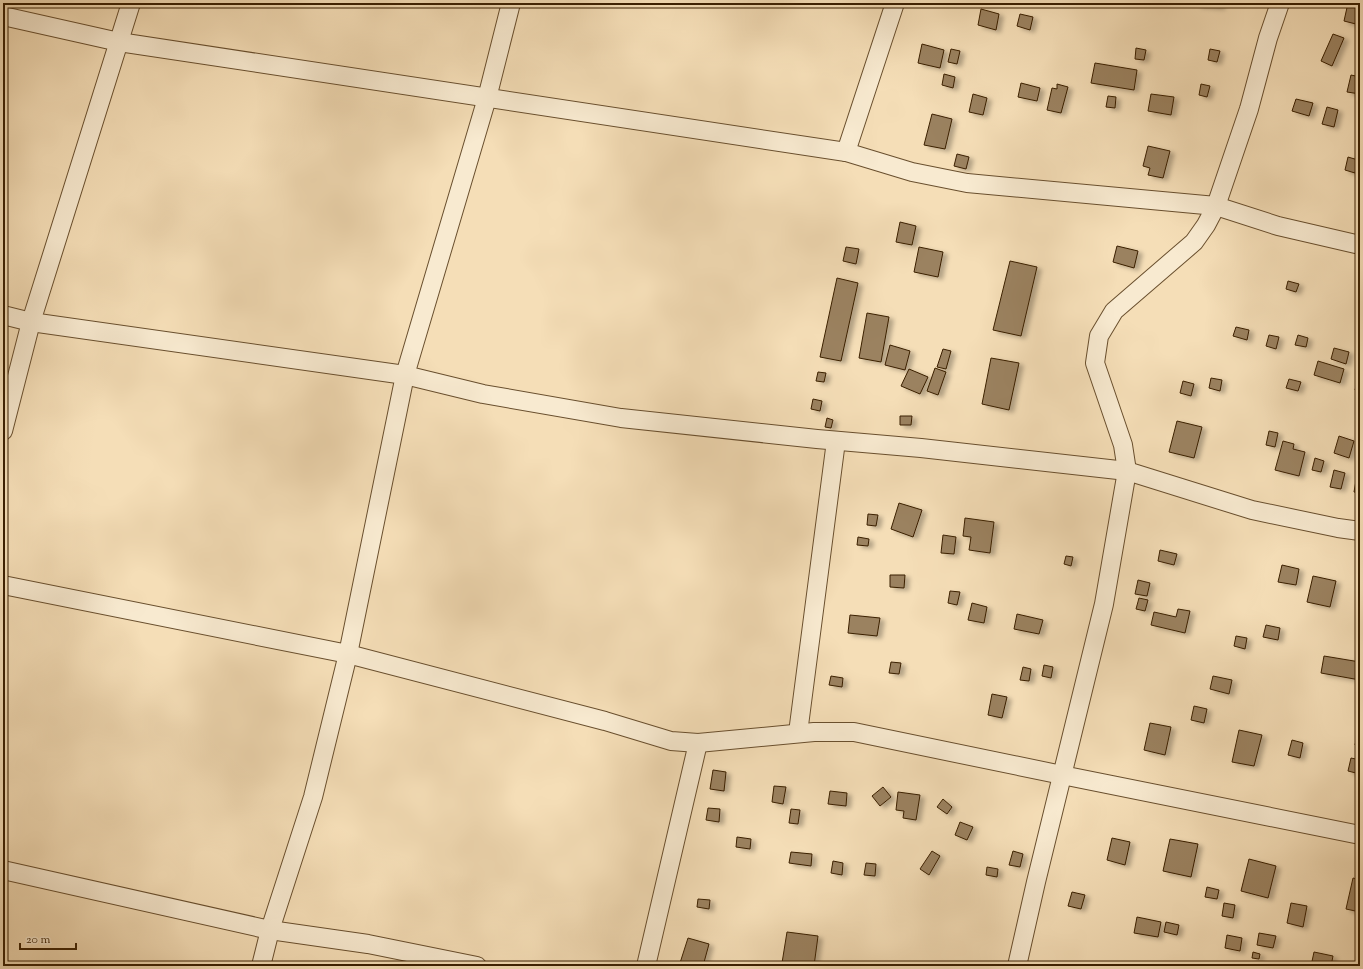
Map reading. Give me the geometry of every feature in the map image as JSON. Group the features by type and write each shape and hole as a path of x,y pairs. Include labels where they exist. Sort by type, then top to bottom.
{"street":[{"path":"3,432 31,322 131,3"},
{"path":"261,966 270,930 313,797 348,654 405,375 487,98 510,3"},
{"path":"846,152 895,3"},
{"path":"1017,966 1104,604 1127,470 1123,445 1095,363 1099,336 1114,311 1194,242 1206,225 1216,206 1249,109 1268,38 1280,3"},
{"path":"3,16 119,42 846,152 912,172 967,183 1216,206 1278,226 1360,245"},
{"path":"3,315 31,322 405,375 483,394 621,418 1127,470 1252,510 1338,528 1360,531"},
{"path":"798,733 836,441"},
{"path":"3,585 348,654 671,741 698,743 798,733 854,732 1360,835"},
{"path":"646,966 698,743"},
{"path":"3,870 270,930 368,944 477,966"}],"building":[{"path":"1197,3 1221,3 1220,7 1197,5"},
{"path":"1348,3 1360,3 1360,25 1344,21"},
{"path":"981,9 999,14 996,30 978,25"},
{"path":"1020,14 1033,17 1030,30 1017,26"},
{"path":"1333,34 1344,38 1332,66 1321,61"},
{"path":"922,44 944,50 940,68 918,63"},
{"path":"1136,48 1146,50 1144,60 1135,59"},
{"path":"951,49 960,51 957,64 948,62"},
{"path":"1210,49 1220,51 1217,62 1208,60"},
{"path":"1095,63 1137,70 1134,90 1091,83"},
{"path":"944,74 955,77 953,88 942,85"},
{"path":"1351,75 1360,77 1360,94 1347,92"},
{"path":"1021,83 1040,88 1037,101 1018,97"},
{"path":"1057,84 1068,87 1061,113 1047,110 1052,88 1057,89"},
{"path":"1201,84 1210,86 1207,97 1199,95"},
{"path":"973,94 987,98 983,115 969,112"},
{"path":"1151,94 1174,97 1171,115 1148,111"},
{"path":"1108,96 1116,97 1115,108 1106,107"},
{"path":"1296,99 1313,103 1309,116 1292,111"},
{"path":"1327,107 1338,110 1334,127 1322,124"},
{"path":"932,114 952,119 945,149 924,145"},
{"path":"1148,146 1170,151 1163,178 1148,175 1150,168 1143,166"},
{"path":"957,154 969,157 966,169 954,166"},
{"path":"1348,157 1358,160 1355,173 1345,170"},
{"path":"900,222 916,226 912,245 896,242"},
{"path":"1117,246 1138,251 1134,268 1113,262"},
{"path":"846,247 859,249 856,264 843,261"},
{"path":"919,247 943,252 938,277 914,272"},
{"path":"1010,261 1037,267 1021,336 993,330"},
{"path":"837,278 858,283 841,361 820,357"},
{"path":"1288,281 1299,284 1296,292 1286,289"},
{"path":"867,313 889,317 881,362 859,358"},
{"path":"1236,327 1249,330 1247,340 1233,336"},
{"path":"1269,335 1279,337 1276,349 1266,346"},
{"path":"1298,335 1308,338 1306,347 1295,345"},
{"path":"890,345 910,351 905,370 885,365"},
{"path":"1334,348 1349,352 1346,364 1331,359"},
{"path":"943,349 951,351 946,369 937,367"},
{"path":"991,358 1019,363 1009,410 982,404"},
{"path":"1318,361 1344,369 1340,383 1314,375"},
{"path":"935,368 946,372 938,395 927,391"},
{"path":"909,369 928,377 920,394 901,386"},
{"path":"818,372 826,373 824,382 816,381"},
{"path":"1211,378 1222,380 1220,391 1209,388"},
{"path":"1289,379 1301,382 1298,391 1286,388"},
{"path":"1358,379 1360,380 1360,391 1355,390"},
{"path":"1183,381 1194,384 1191,396 1180,393"},
{"path":"813,399 822,401 820,411 811,409"},
{"path":"900,416 912,416 911,425 900,425"},
{"path":"827,418 833,420 831,428 825,427"},
{"path":"1177,421 1202,427 1194,458 1169,452"},
{"path":"1269,431 1278,433 1275,447 1266,445"},
{"path":"1339,436 1354,441 1349,458 1334,453"},
{"path":"1283,441 1294,444 1293,449 1305,452 1299,476 1275,470"},
{"path":"1315,458 1324,461 1321,472 1312,470"},
{"path":"1360,463 1360,493 1354,492"},
{"path":"1334,470 1345,473 1341,489 1330,487"},
{"path":"899,503 922,510 913,537 891,529"},
{"path":"868,514 878,515 876,526 867,525"},
{"path":"965,518 994,522 990,553 969,550 971,537 963,536"},
{"path":"943,535 956,537 954,554 941,553"},
{"path":"858,537 869,539 868,546 857,545"},
{"path":"1160,550 1177,554 1174,565 1158,561"},
{"path":"1066,556 1073,557 1071,566 1064,564"},
{"path":"1282,565 1299,569 1296,585 1278,582"},
{"path":"890,575 905,575 904,588 890,587"},
{"path":"1313,576 1336,581 1330,607 1307,602"},
{"path":"1138,580 1150,583 1147,596 1135,594"},
{"path":"950,591 960,592 957,605 948,603"},
{"path":"1139,598 1148,600 1145,611 1136,609"},
{"path":"972,603 987,607 984,623 968,620"},
{"path":"1178,609 1190,611 1185,633 1151,625 1154,612 1176,617"},
{"path":"1017,614 1043,620 1039,634 1014,629"},
{"path":"850,615 880,618 877,636 848,633"},
{"path":"1266,625 1280,628 1278,640 1263,637"},
{"path":"1236,636 1247,638 1245,649 1234,646"},
{"path":"1324,656 1360,662 1360,680 1321,673"},
{"path":"891,662 901,663 899,674 889,673"},
{"path":"1044,665 1053,667 1051,678 1042,676"},
{"path":"1023,667 1031,669 1029,681 1020,680"},
{"path":"831,676 843,678 842,687 829,685"},
{"path":"1213,676 1232,680 1229,694 1210,689"},
{"path":"992,694 1007,697 1002,718 988,715"},
{"path":"1194,706 1207,709 1204,723 1191,720"},
{"path":"1150,723 1171,727 1165,755 1144,750"},
{"path":"1359,726 1360,727 1360,746 1355,745"},
{"path":"1239,730 1262,735 1254,766 1232,762"},
{"path":"1292,740 1303,743 1300,758 1288,755"},
{"path":"1351,758 1360,760 1360,774 1348,771"},
{"path":"713,770 726,772 724,791 710,789"},
{"path":"774,786 786,787 783,804 772,802"},
{"path":"883,787 891,797 880,806 872,796"},
{"path":"830,791 847,793 846,806 828,804"},
{"path":"898,792 920,795 916,820 903,818 904,811 896,810"},
{"path":"943,799 952,807 947,814 937,807"},
{"path":"708,808 720,809 719,822 706,820"},
{"path":"791,809 800,810 798,824 789,823"},
{"path":"960,822 973,827 967,840 955,835"},
{"path":"737,837 751,839 750,849 736,847"},
{"path":"1112,838 1130,842 1125,865 1107,860"},
{"path":"1170,839 1198,844 1191,877 1163,871"},
{"path":"932,851 940,856 929,875 920,869"},
{"path":"1013,851 1023,854 1020,867 1009,865"},
{"path":"791,852 812,854 811,866 789,863"},
{"path":"1249,859 1276,866 1268,898 1241,891"},
{"path":"833,861 843,863 842,875 831,873"},
{"path":"866,863 876,864 875,876 864,875"},
{"path":"987,867 998,869 997,877 986,875"},
{"path":"1353,878 1360,880 1360,912 1346,909"},
{"path":"1207,887 1219,890 1217,899 1205,897"},
{"path":"1072,892 1085,895 1081,909 1068,906"},
{"path":"698,899 710,900 709,909 697,907"},
{"path":"1224,903 1235,905 1233,918 1222,916"},
{"path":"1291,903 1307,906 1303,927 1287,923"},
{"path":"1137,917 1161,922 1158,937 1134,933"},
{"path":"1166,922 1179,925 1177,935 1164,932"},
{"path":"787,932 818,936 814,966 782,963"},
{"path":"1259,933 1276,936 1273,948 1257,945"},
{"path":"1227,935 1242,938 1240,951 1225,948"},
{"path":"688,938 709,944 703,966 691,966 680,963"},
{"path":"1253,952 1260,954 1259,959 1252,958"},
{"path":"1314,952 1333,956 1331,966 1311,966"},
{"path":"841,962 855,964 855,966 841,966"}]}
